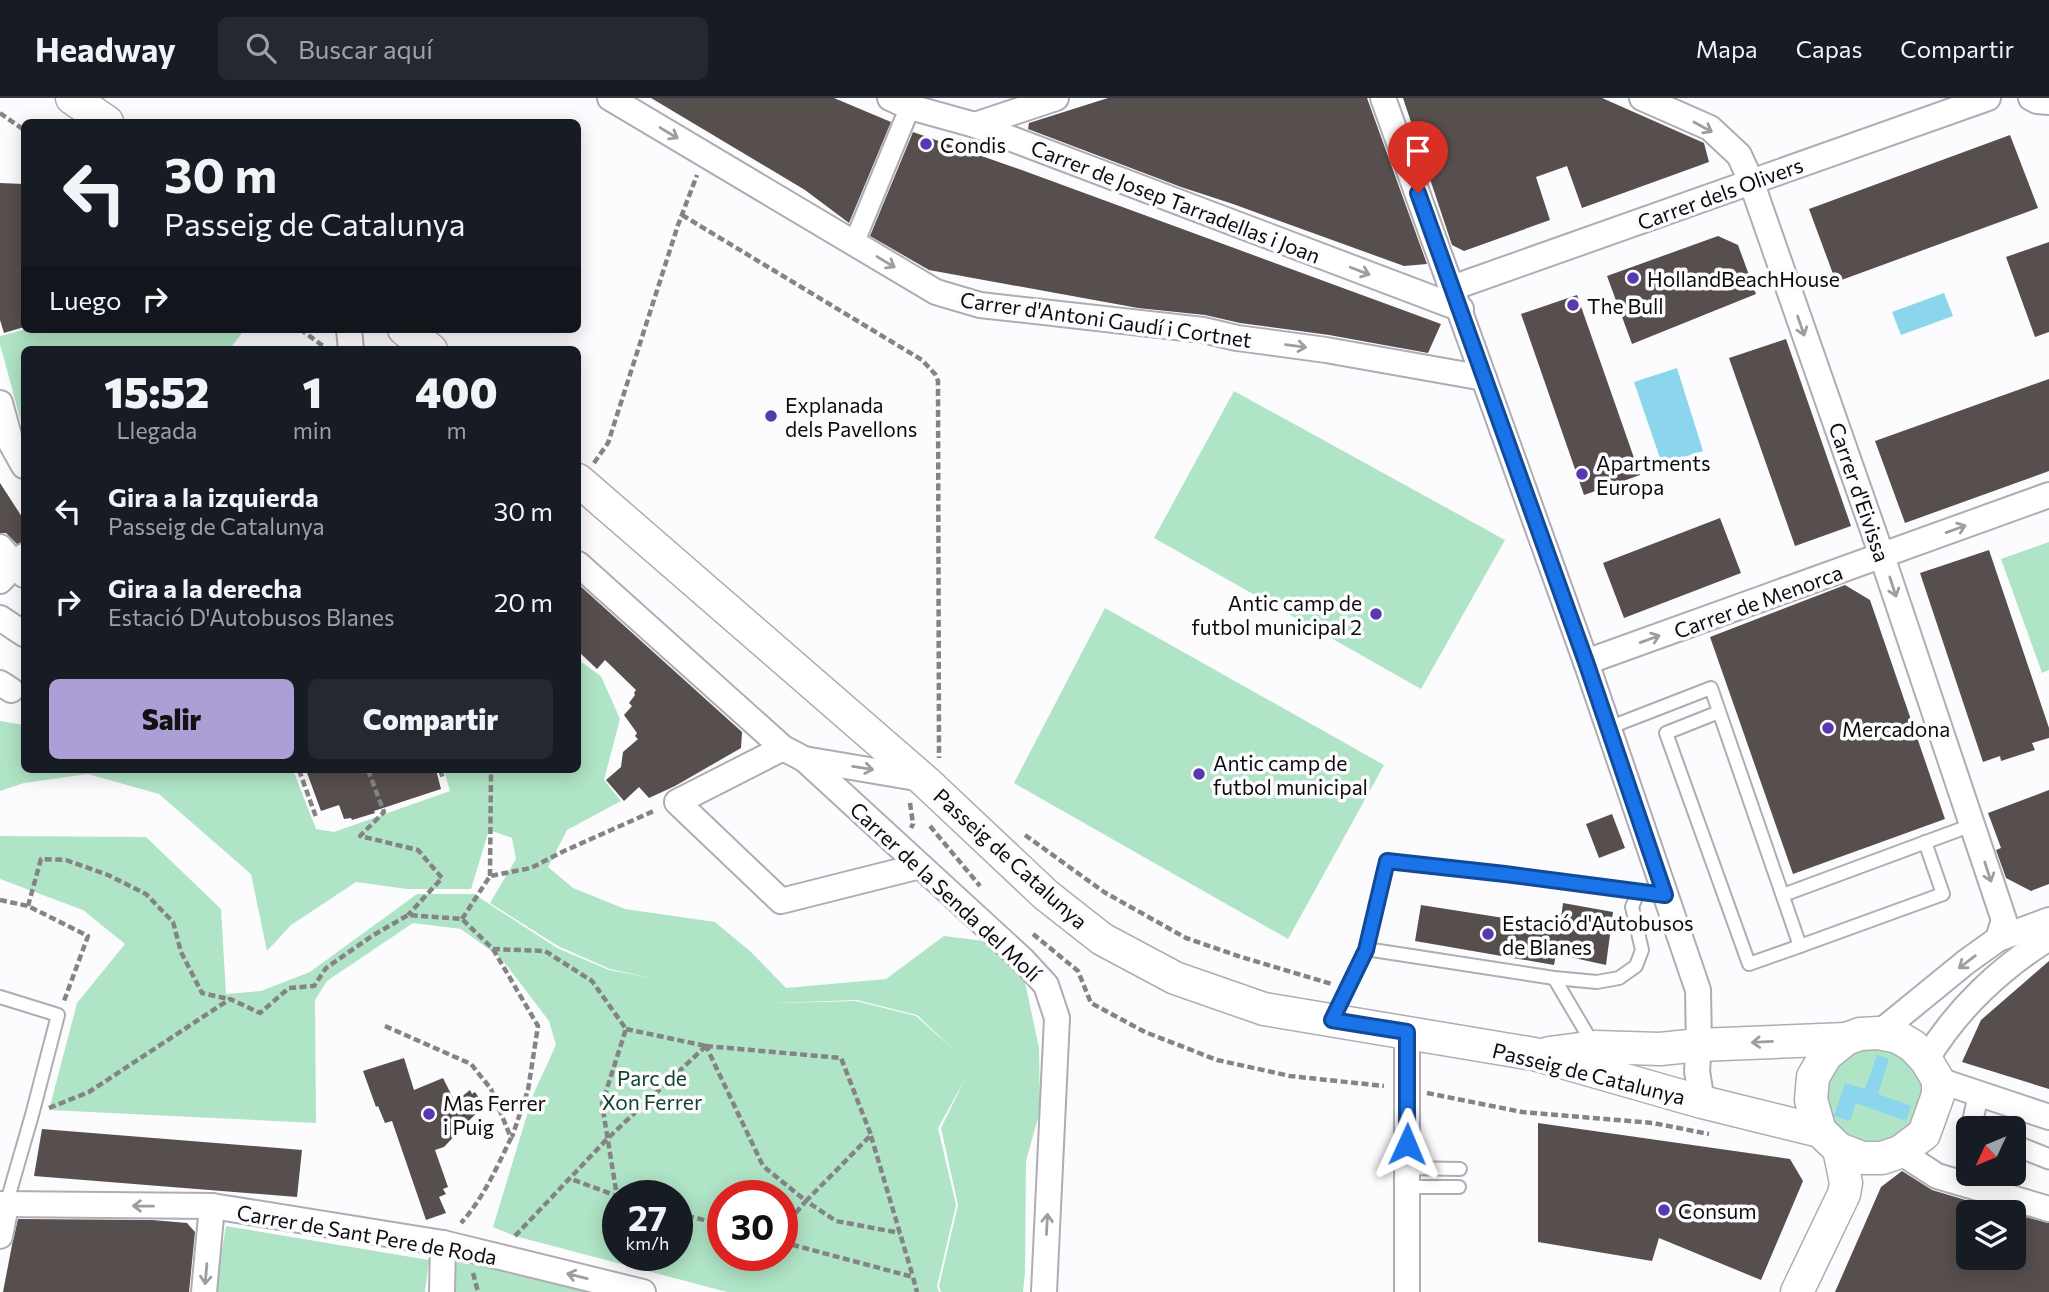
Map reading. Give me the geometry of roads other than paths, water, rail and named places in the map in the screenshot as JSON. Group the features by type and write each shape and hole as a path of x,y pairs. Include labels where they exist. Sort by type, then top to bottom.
{"street":[{"path":"72,98 103,119"},
{"name":"Carrer d'Antoni Gaudí i Cortnet","path":"610,98 936,292 980,305 1203,330 1237,338 1326,350 1484,378"},
{"path":"975,125 1056,98"},
{"path":"1383,98 1586,662 1699,990 1696,1071 1702,1102"},
{"name":"Carrer d'Eivissa","path":"1642,98 1710,128 1739,155 1751,181 1882,556 2004,920 1998,939"},
{"name":"Carrer dels Olivers","path":"1456,299 1751,181 1988,98"},
{"path":"2031,98 2049,102"},
{"path":"854,243 900,103"},
{"name":"Carrer de Josep Tarradellas i Joan","path":"900,103 975,125 1456,299"},
{"path":"409,333 426,346"},
{"path":"0,402 6,444 21,462"},
{"name":"Passeig de Catalunya","path":"581,484 924,780 1046,895 1102,939 1175,978 1264,1009 1534,1054 1830,1140"},
{"name":"Carrer de Menorca","path":"1586,662 2049,495"},
{"name":"Carrer de la Senda del Molí","path":"581,567 920,866 1023,960 1046,985 1057,1018 1044,1292"},
{"path":"0,618 21,632"},
{"path":"794,754 677,802 781,901 920,866"},
{"name":"Carrer de la Senda del Molí","path":"794,754 924,780"},
{"path":"1880,1033 1998,939 2048,935"},
{"path":"1932,1070 1941,1036 1978,993 2048,935"},
{"path":"1407,1032 1407,1292"},
{"path":"1534,1054 1595,1047 1660,1049 1846,1039 1860,1034 1880,1033 1898,1037 1913,1046 1932,1070 1938,1095 1935,1108 1924,1133 1891,1155 1856,1202 1819,1292"},
{"path":"1797,1292 1846,1183 1811,1100 1814,1077 1826,1055 1846,1039"},
{"path":"1932,1070 2049,1117"},
{"path":"1974,1116 1977,1101"},
{"path":"1830,1140 1862,1157 1891,1155 1937,1176 2049,1209"},
{"path":"2026,1150 2049,1159"},
{"path":"0,1236 3,1204"},
{"name":"Carrer de Sant Pere de Roda","path":"3,1204 212,1206 443,1242 643,1292"},
{"path":"204,1292 212,1206"},
{"path":"442,1292 443,1242"}],"lane":[{"path":"1608,728 1711,688 1800,946"},
{"path":"1719,712 1666,733 1749,964 1943,894 1925,842"},
{"path":"1783,895 1972,825"},
{"path":"1332,1020 1366,950 1387,861 1665,895"},
{"path":"1366,950 1553,978 1597,982 1619,978 1636,966 1642,950 1632,907 1638,892"},
{"path":"1553,978 1595,1047"},
{"path":"0,997 58,1015 33,1115 3,1204"},
{"path":"1407,1178 1460,1169"},
{"path":"1407,1178 1460,1187"}],"water":[{"path":"1944,293 1953,316 1901,335 1892,312"},
{"path":"1677,368 1703,451 1662,464 1634,382"},
{"path":"1877,1055 1889,1059 1878,1094 1911,1106 1906,1121 1856,1103 1850,1121 1834,1116 1845,1083 1865,1089"}],"place":[{"name":"Condis","path":"926,144"},
{"name":"HollandBeachHouse","path":"1633,278"},
{"name":"The Bull","path":"1573,305"},
{"name":"Explanada dels Pavellons","path":"771,416"},
{"name":"Apartments Europa","path":"1582,474"},
{"name":"Antic camp de futbol municipal 2","path":"1376,614"},
{"name":"Mercadona","path":"1828,728"},
{"name":"Antic camp de futbol municipal","path":"1199,774"},
{"name":"Estació d'Autobusos de Blanes","path":"1488,934"},
{"name":"Mas Ferrer i Puig","path":"429,1114"},
{"name":"Consum","path":"1664,1210"}],"park label":[{"name":"Parc de Xon Ferrer","path":"652,1089"}]}
